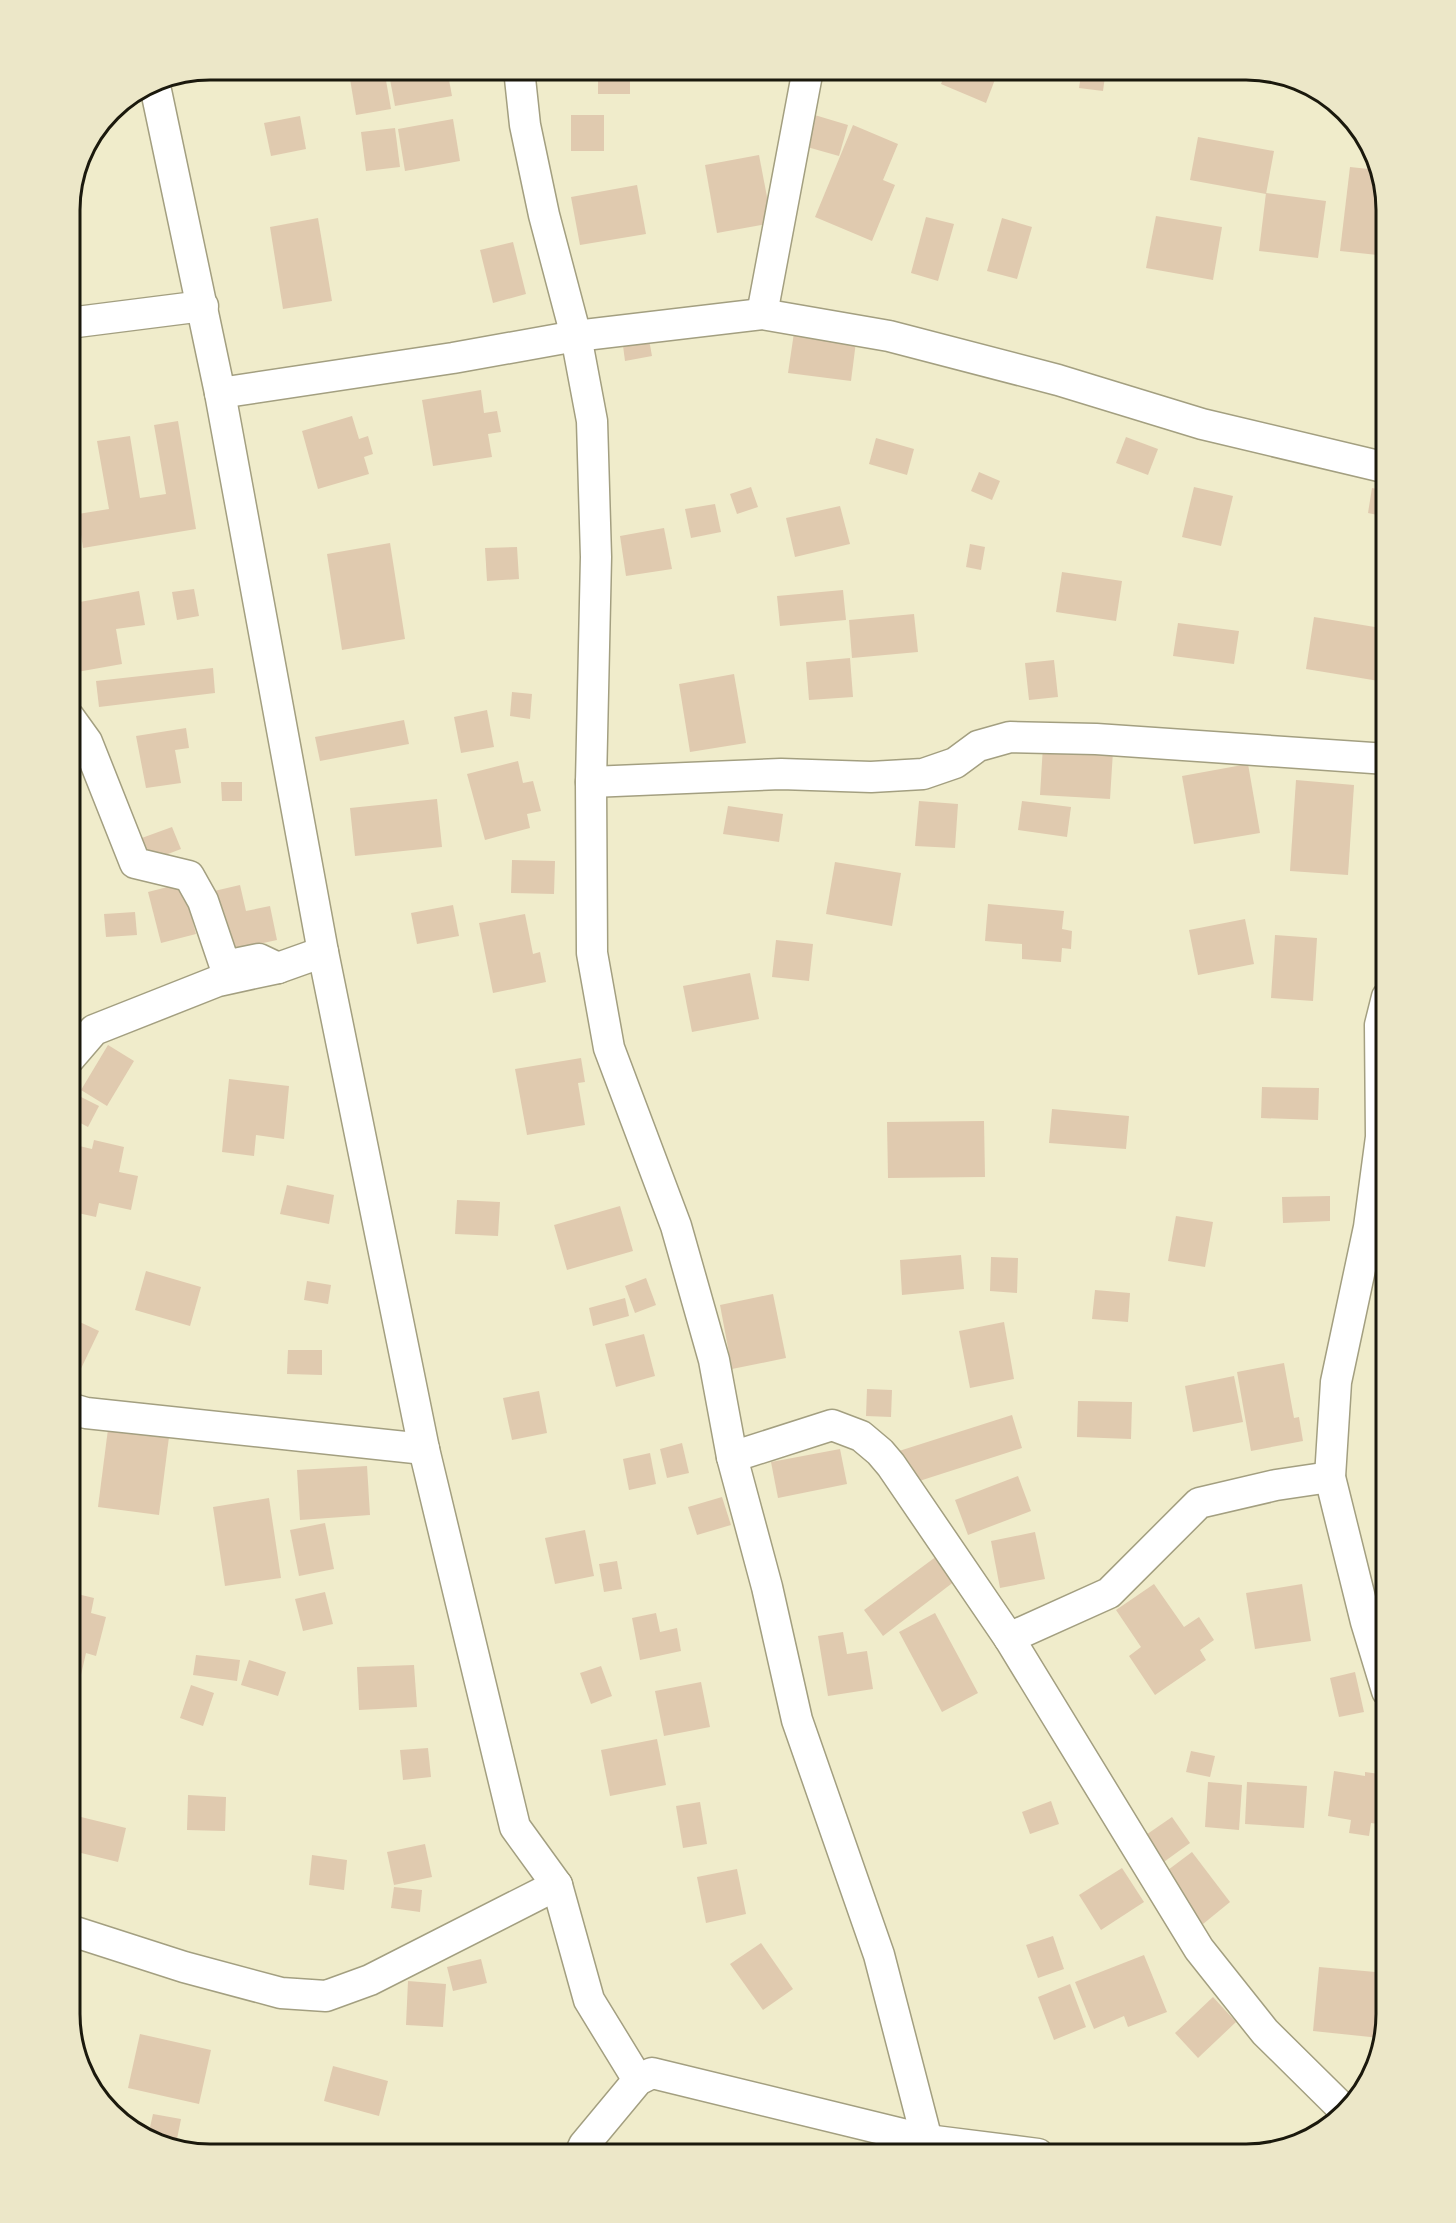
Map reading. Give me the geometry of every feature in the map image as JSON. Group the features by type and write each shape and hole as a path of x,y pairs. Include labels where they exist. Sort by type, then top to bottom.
{"street":[{"path":"520,80 525,125 544,215 576,336 591,421 596,557 591,782 592,953 609,1048 676,1226 714,1360 732,1457 767,1587 797,1720 879,1955 927,2140"},
{"path":"762,314 806,80"},
{"path":"156,91 203,306 323,952 424,1449 515,1827 557,1886 589,2000 638,2080"},
{"path":"80,322 203,306"},
{"path":"220,393 453,358 576,336 762,314 889,336 1058,380 1202,424 1376,465"},
{"path":"80,732 87,742 135,863 189,876 203,901 225,966 259,959 278,968"},
{"path":"591,782 782,774 871,777 923,774 955,762 978,746 1010,737 1095,739 1376,758"},
{"path":"80,1046 94,1030 218,981 278,968 323,952"},
{"path":"1376,1174 1369,1227 1336,1382 1330,1477 1376,1655"},
{"path":"80,1411 424,1449"},
{"path":"732,1457 832,1425 861,1436 880,1452 1009,1638 1199,1949 1265,2032 1339,2105"},
{"path":"1009,1638 1109,1593 1199,1503 1276,1485 1330,1477"},
{"path":"80,1934 184,1968 280,1994 326,1996 370,1980 557,1886"},
{"path":"585,2143 638,2080 652,2073 927,2140 957,2144"}],"building":[{"path":"350,80 386,80 391,109 356,115"},
{"path":"390,80 449,80 452,96 395,106"},
{"path":"598,80 630,80 630,94 598,94"},
{"path":"943,80 995,80 986,103 941,84"},
{"path":"1080,80 1104,80 1103,91 1079,88"},
{"path":"808,113 848,125 839,156 800,145"},
{"path":"571,115 604,115 604,151 571,151"},
{"path":"300,116 306,149 271,156 264,123"},
{"path":"453,119 460,161 405,171 398,129"},
{"path":"853,125 898,144 883,180 895,185 872,241 815,217"},
{"path":"395,128 400,167 366,171 361,132"},
{"path":"1198,137 1274,151 1266,194 1190,180"},
{"path":"759,155 772,223 717,233 705,165"},
{"path":"1350,167 1370,169 1375,192 1376,255 1340,251"},
{"path":"637,185 646,234 580,245 571,197"},
{"path":"1266,193 1326,201 1318,258 1259,251"},
{"path":"1156,216 1222,227 1213,280 1146,268"},
{"path":"926,217 954,224 938,281 911,273"},
{"path":"318,218 332,301 283,309 270,227"},
{"path":"1002,218 1032,227 1017,279 987,271"},
{"path":"513,242 526,294 493,303 480,250"},
{"path":"795,326 857,334 851,381 788,373"},
{"path":"648,334 652,356 625,361 622,338"},
{"path":"481,390 484,413 497,411 501,432 488,434 492,457 433,466 422,400"},
{"path":"352,416 359,439 368,436 373,454 364,457 369,474 318,489 302,431"},
{"path":"178,421 196,529 83,548 80,514 109,509 97,441 130,436 140,498 166,494 154,425"},
{"path":"1126,437 1158,449 1148,475 1116,463"},
{"path":"876,438 914,449 907,475 869,464"},
{"path":"979,472 1000,481 992,500 971,491"},
{"path":"751,487 758,507 737,514 730,494"},
{"path":"1194,487 1233,496 1221,546 1182,537"},
{"path":"1372,488 1376,489 1376,515 1368,513"},
{"path":"715,504 721,532 691,538 685,509"},
{"path":"840,506 850,544 795,557 786,518"},
{"path":"664,528 672,569 626,576 620,536"},
{"path":"390,543 405,639 342,650 327,554"},
{"path":"970,544 985,547 981,570 966,567"},
{"path":"517,547 519,579 487,581 485,548"},
{"path":"1062,572 1122,581 1116,621 1056,612"},
{"path":"194,589 199,616 177,620 172,592"},
{"path":"843,590 846,620 780,626 777,596"},
{"path":"139,591 145,625 116,629 122,664 80,671 80,602"},
{"path":"914,614 918,652 852,658 849,620"},
{"path":"1314,617 1376,627 1376,681 1306,669"},
{"path":"1178,623 1239,631 1234,664 1173,656"},
{"path":"850,658 853,697 809,700 806,662"},
{"path":"1054,660 1058,697 1029,700 1025,663"},
{"path":"213,668 215,693 99,707 96,681"},
{"path":"734,674 746,743 690,752 679,684"},
{"path":"512,692 532,694 530,719 510,716"},
{"path":"487,710 494,747 461,753 454,717"},
{"path":"404,720 409,744 320,761 315,737"},
{"path":"186,728 189,748 175,750 181,783 146,788 136,736"},
{"path":"1043,746 1113,751 1110,799 1040,795"},
{"path":"518,761 523,783 533,781 541,811 527,814 530,828 485,840 467,774"},
{"path":"1248,764 1260,833 1194,844 1182,776"},
{"path":"1296,780 1354,785 1348,875 1290,871"},
{"path":"221,782 242,782 242,801 222,801"},
{"path":"437,799 442,847 355,856 350,808"},
{"path":"919,801 958,804 955,848 915,846"},
{"path":"1022,801 1071,807 1067,837 1018,830"},
{"path":"728,806 783,814 779,842 723,834"},
{"path":"172,827 181,849 147,862 139,839"},
{"path":"512,860 555,861 554,894 511,893"},
{"path":"835,862 901,873 892,926 826,914"},
{"path":"183,883 196,934 161,943 148,892"},
{"path":"240,885 246,911 270,906 277,940 223,952 210,892"},
{"path":"988,904 1064,911 1062,929 1072,931 1071,949 1062,948 1061,962 1022,959 1022,944 985,941"},
{"path":"453,905 459,936 417,944 411,913"},
{"path":"135,912 137,935 106,937 104,914"},
{"path":"525,914 533,954 540,952 546,982 493,993 479,923"},
{"path":"1245,919 1254,964 1198,975 1189,930"},
{"path":"1275,935 1317,938 1313,1001 1271,998"},
{"path":"776,940 813,944 809,981 772,977"},
{"path":"750,973 759,1019 692,1032 683,986"},
{"path":"108,1045 134,1061 107,1106 81,1090"},
{"path":"581,1058 585,1082 578,1083 585,1125 527,1135 515,1069"},
{"path":"229,1079 289,1086 284,1139 256,1135 254,1156 222,1152"},
{"path":"1262,1087 1319,1088 1318,1120 1261,1118"},
{"path":"80,1096 99,1106 88,1127 80,1123"},
{"path":"1052,1109 1129,1116 1126,1149 1049,1143"},
{"path":"984,1121 985,1177 888,1178 887,1122"},
{"path":"94,1140 124,1147 119,1172 138,1176 131,1210 99,1203 96,1217 80,1213 80,1146 92,1149"},
{"path":"287,1185 334,1195 329,1224 280,1214"},
{"path":"1330,1196 1330,1221 1283,1223 1282,1197"},
{"path":"457,1200 500,1202 498,1236 455,1234"},
{"path":"620,1206 633,1251 567,1270 554,1225"},
{"path":"1176,1216 1213,1222 1205,1267 1168,1261"},
{"path":"961,1255 964,1289 902,1295 900,1260"},
{"path":"991,1257 1018,1258 1017,1293 990,1291"},
{"path":"146,1271 201,1287 190,1326 135,1310"},
{"path":"646,1278 656,1305 635,1313 625,1286"},
{"path":"307,1281 331,1285 328,1304 304,1300"},
{"path":"1095,1290 1130,1293 1128,1322 1092,1319"},
{"path":"773,1294 786,1358 732,1369 720,1305"},
{"path":"625,1298 629,1316 593,1326 589,1308"},
{"path":"80,1322 99,1331 80,1371"},
{"path":"1004,1322 1014,1379 970,1388 959,1331"},
{"path":"644,1334 655,1376 616,1387 605,1344"},
{"path":"288,1350 322,1350 322,1375 287,1374"},
{"path":"1284,1363 1294,1418 1299,1417 1303,1441 1251,1451 1237,1372"},
{"path":"1234,1376 1243,1422 1193,1432 1185,1386"},
{"path":"867,1389 892,1390 891,1417 866,1416"},
{"path":"539,1391 547,1433 512,1440 503,1398"},
{"path":"1078,1401 1132,1402 1131,1439 1077,1437"},
{"path":"1012,1415 1022,1448 910,1484 899,1451"},
{"path":"108,1429 169,1437 159,1515 98,1507"},
{"path":"682,1443 689,1473 667,1478 660,1449"},
{"path":"840,1449 847,1484 778,1498 771,1462"},
{"path":"650,1453 656,1484 629,1490 623,1459"},
{"path":"367,1466 370,1515 300,1520 297,1470"},
{"path":"1018,1476 1031,1511 968,1535 955,1500"},
{"path":"722,1497 731,1525 697,1535 688,1507"},
{"path":"269,1498 281,1578 225,1586 213,1507"},
{"path":"325,1523 334,1569 299,1576 290,1530"},
{"path":"585,1530 594,1576 555,1584 545,1538"},
{"path":"1035,1532 1045,1579 1000,1588 991,1541"},
{"path":"937,1556 955,1581 883,1636 864,1610"},
{"path":"617,1561 622,1589 604,1592 599,1564"},
{"path":"1154,1584 1184,1627 1199,1617 1214,1640 1200,1650 1206,1660 1155,1695 1129,1656 1141,1647 1116,1610"},
{"path":"1302,1584 1311,1641 1255,1649 1246,1593"},
{"path":"325,1592 333,1624 303,1631 295,1599"},
{"path":"80,1595 94,1598 91,1613 106,1617 96,1656 86,1653 81,1675"},
{"path":"656,1613 660,1632 677,1628 681,1651 640,1660 632,1618"},
{"path":"935,1613 978,1693 942,1712 899,1632"},
{"path":"843,1632 847,1654 867,1651 873,1689 828,1696 818,1636"},
{"path":"196,1655 240,1660 237,1681 193,1675"},
{"path":"249,1660 286,1672 278,1696 241,1685"},
{"path":"414,1665 417,1707 359,1710 357,1667"},
{"path":"601,1666 612,1696 591,1704 580,1673"},
{"path":"1355,1672 1364,1712 1339,1717 1330,1678"},
{"path":"701,1682 710,1727 664,1736 655,1691"},
{"path":"191,1685 214,1693 203,1726 180,1718"},
{"path":"657,1739 666,1785 610,1796 601,1750"},
{"path":"428,1748 431,1777 403,1780 400,1750"},
{"path":"1191,1751 1215,1756 1210,1777 1186,1772"},
{"path":"1334,1771 1365,1776 1365,1772 1376,1774 1376,1824 1371,1823 1369,1836 1349,1833 1351,1820 1328,1816"},
{"path":"1208,1782 1242,1785 1239,1830 1205,1827"},
{"path":"1247,1782 1307,1786 1304,1828 1245,1824"},
{"path":"188,1795 226,1797 225,1831 187,1830"},
{"path":"1051,1801 1059,1824 1030,1834 1022,1812"},
{"path":"700,1802 707,1844 683,1848 676,1806"},
{"path":"81,1817 126,1828 118,1862 80,1853"},
{"path":"1172,1817 1190,1843 1161,1864 1143,1837"},
{"path":"425,1844 432,1877 394,1885 387,1852"},
{"path":"1192,1852 1230,1902 1203,1924 1164,1873"},
{"path":"312,1855 347,1860 344,1890 309,1885"},
{"path":"1122,1868 1144,1902 1101,1930 1079,1895"},
{"path":"737,1869 746,1914 706,1923 697,1877"},
{"path":"394,1887 422,1890 420,1912 391,1908"},
{"path":"1053,1936 1064,1969 1038,1978 1026,1945"},
{"path":"761,1943 793,1989 763,2010 730,1964"},
{"path":"1144,1955 1167,2012 1128,2027 1124,2016 1094,2029 1075,1982"},
{"path":"481,1959 487,1983 453,1991 447,1967"},
{"path":"1319,1967 1376,1972 1374,2037 1313,2031"},
{"path":"408,1981 446,1984 443,2027 406,2025"},
{"path":"1070,1984 1086,2027 1054,2040 1038,1997"},
{"path":"1213,1997 1236,2022 1198,2058 1175,2033"},
{"path":"140,2034 211,2050 199,2104 128,2088"},
{"path":"333,2066 388,2081 379,2116 324,2101"},
{"path":"153,2114 181,2119 177,2139 150,2129"}]}
